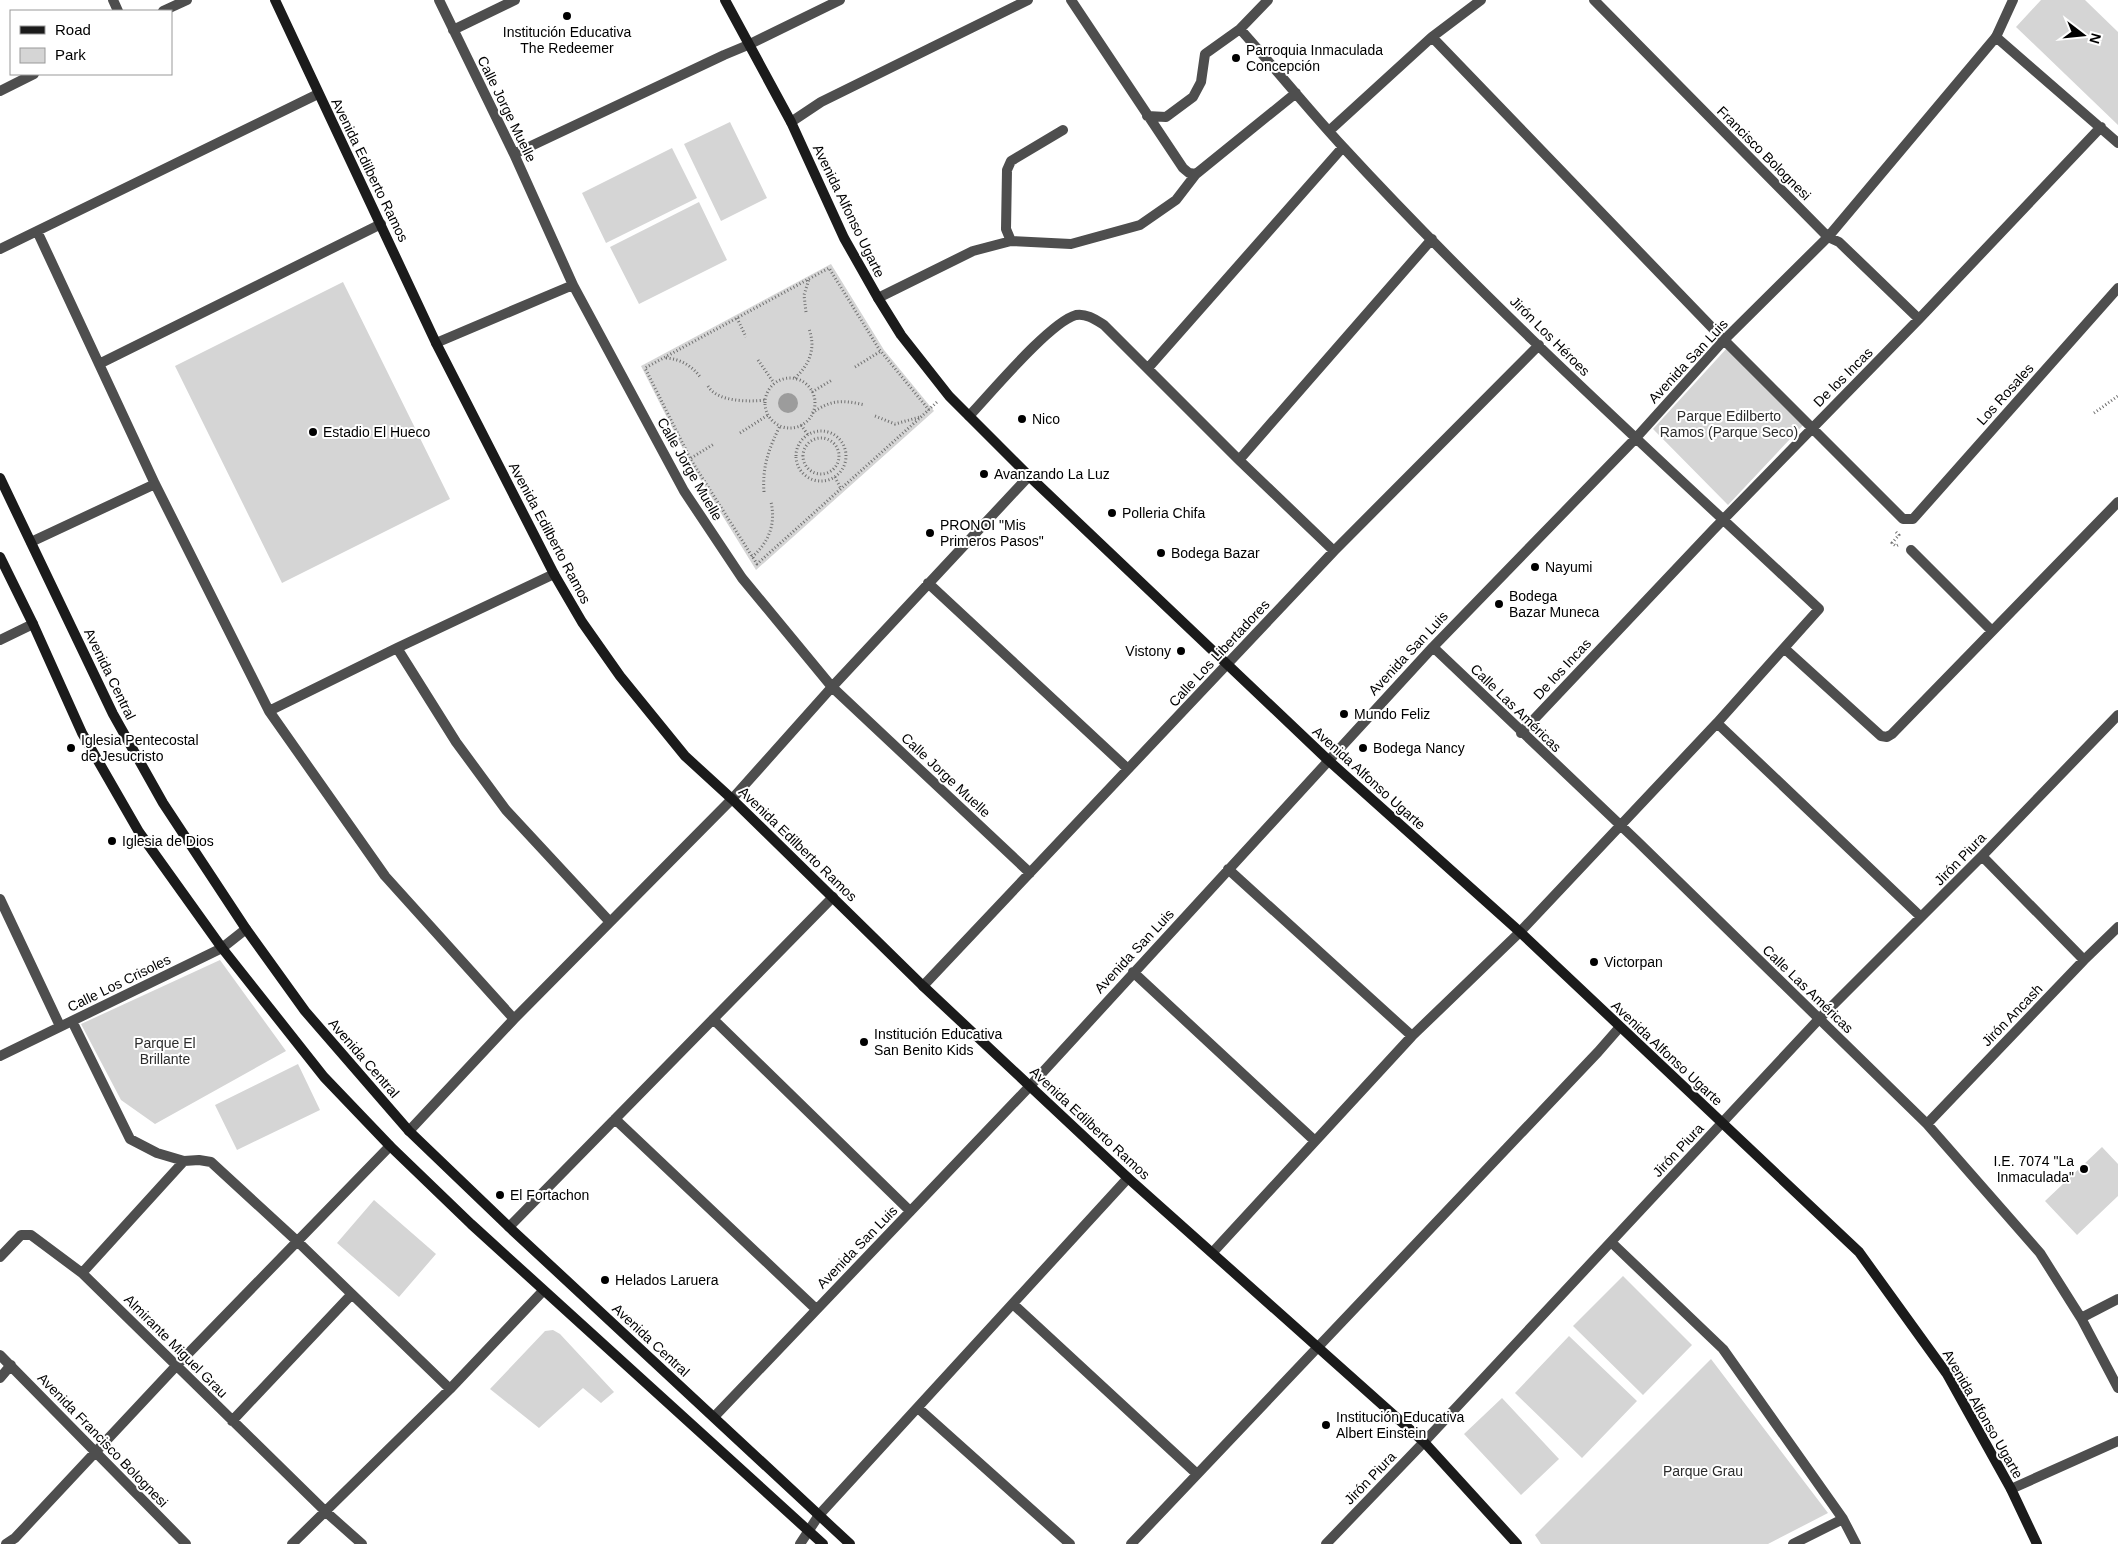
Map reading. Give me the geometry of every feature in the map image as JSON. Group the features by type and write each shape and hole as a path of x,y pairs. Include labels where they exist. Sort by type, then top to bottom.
{"street":[{"path":"165,10 187,0"},
{"name":"Avenida Edilberto Ramos","path":"275,0 436,343 554,574 582,622 620,676 685,756 732,799 923,986 1128,1178 1214,1252 1424,1442 1517,1544"},
{"name":"Calle Jorge Muelle","path":"439,0 514,154 573,285 684,490 742,578 832,687 1030,873"},
{"path":"453,30 516,0"},
{"name":"Avenida Alfonso Ugarte","path":"725,0 790,122 844,238 901,334 949,396 1029,476 1328,760 1520,932 1619,1028 1723,1123 1859,1252 1947,1374 2011,1489 2037,1544"},
{"path":"514,154 840,0"},
{"path":"790,122 821,102 1028,0"},
{"path":"1071,0 1183,168 1188,173 1196,174"},
{"path":"1147,116 1166,117 1193,97 1201,82 1206,54 1240,29 1268,0"},
{"path":"1330,131 1432,37 1481,0"},
{"name":"Francisco Bolognesi","path":"1594,0 1828,237 1839,242 1919,319"},
{"name":"Avenida San Luis","path":"714,1417 1030,1086 1433,647 1635,439 1724,340 1828,237 1996,37 2013,0"},
{"name":"Jirón Los Héroes","path":"1240,29 1343,147 1432,239 1635,439 1820,609 1784,648"},
{"path":"1432,37 1724,340 1895,511"},
{"path":"1996,37 2118,143"},
{"path":"0,90 32,75"},
{"path":"878,298 973,251 1011,241 1071,244 1140,225 1176,200 1196,174 1296,93"},
{"path":"0,249 318,94"},
{"name":"De los Incas","path":"1521,733 2101,127"},
{"path":"1011,241 1006,228 1006,170 1011,161 1063,130"},
{"path":"1148,367 1343,147"},
{"path":"99,364 381,224"},
{"path":"37,231 155,484 269,711 385,876 514,1019"},
{"path":"1240,460 1432,239"},
{"path":"436,343 573,285"},
{"name":"Los Rosales","path":"1895,511 1903,519 1913,519 2118,288"},
{"path":"969,416 1058,324 1078,315 1088,316 1104,325 1334,550"},
{"name":"Calle Los Libertadores","path":"923,986 1334,550 1539,345"},
{"path":"410,1131 514,1019 732,799 832,687 1029,476"},
{"name":"Avenida Central","path":"0,478 113,714 163,802 246,929 305,1011 410,1131 510,1227 850,1544"},
{"path":"31,542 155,484"},
{"path":"1214,1252 1412,1036 1520,932 1717,723 1784,648 1881,736 1887,737 2118,502"},
{"path":"1911,550 1992,631"},
{"path":"0,557 33,624 82,733 139,832 222,948 324,1077 390,1146 544,1291 823,1544"},
{"path":"269,711 554,574"},
{"path":"928,583 1128,769"},
{"path":"0,640 33,624"},
{"name":"Calle Las Américas","path":"1433,647 1521,733 1620,825 1927,1124 2040,1253 2081,1318 2118,1388"},
{"path":"397,648 456,742 506,810 610,922"},
{"name":"Jirón Piura","path":"1326,1544 1424,1442 1819,1019 1982,856 2118,715"},
{"path":"1717,723 1921,917"},
{"path":"1982,856 2084,960"},
{"path":"1228,869 1412,1036"},
{"path":"510,1227 833,897"},
{"path":"0,899 60,1026"},
{"name":"Jirón Ancash","path":"1927,1124 2118,927"},
{"name":"Calle Los Crisoles","path":"0,1056 222,948 246,929"},
{"path":"1133,972 1316,1141"},
{"path":"713,1019 910,1211"},
{"path":"72,1021 130,1139 157,1154 184,1161 199,1160 211,1162 298,1242 450,1389"},
{"path":"1131,1544 1591,1060 1619,1028"},
{"path":"615,1119 816,1309"},
{"path":"6,1544 18,1541 95,1453 177,1365 390,1146"},
{"path":"82,1273 184,1161"},
{"path":"800,1544 819,1515 1128,1178"},
{"name":"Almirante Miguel Grau","path":"0,1258 21,1235 31,1234 82,1273 326,1512 362,1544"},
{"path":"1611,1242 1723,1349 1842,1519 1856,1544"},
{"path":"292,1544 450,1389 544,1291"},
{"path":"232,1420 351,1295"},
{"path":"2081,1318 2118,1299"},
{"path":"1013,1304 1197,1474"},
{"name":"Avenida Francisco Bolognesi","path":"0,1355 186,1544"},
{"path":"0,1378 11,1365"},
{"path":"918,1408 1070,1544"},
{"path":"2011,1489 2118,1441"},
{"path":"1793,1544 1842,1519"}],"path":[{"path":"829,268 881,351 929,410 757,564 691,458 645,368 737,318 829,268"},
{"path":"806,312 804,295 809,279"},
{"path":"737,318 746,337"},
{"path":"795,378 805,366 812,352 813,340 809,329"},
{"path":"855,367 881,351"},
{"path":"664,358 686,363 701,378"},
{"path":"758,360 774,383"},
{"path":"812,414 814,399 812,392 806,384 795,378 782,379 774,383 769,389 765,400 768,415 780,426 792,428 801,424 827,404 854,401 865,405"},
{"path":"812,392 832,380"},
{"path":"708,386 713,392 737,400 765,400"},
{"path":"2094,413 2118,396"},
{"path":"740,433 768,415"},
{"path":"875,416 895,424 922,416"},
{"path":"801,424 808,435"},
{"path":"764,492 763,481 767,455 780,426"},
{"path":"815,431 830,432 842,442 846,456 845,464 835,477 827,480 818,480 810,478 803,473 796,457 797,448 808,435 815,431"},
{"path":"827,438 832,441 839,451 838,463 830,472 818,474 807,468 804,463 803,451 815,439 827,438"},
{"path":"691,458 714,444"},
{"path":"835,477 841,489"},
{"path":"752,557 766,542 771,530 773,511 771,502"},
{"path":"1895,511 1886,520 1899,535 1892,543 1896,546 1904,541 1911,550"}],"green space":[{"path":"2041,0 2085,0 2118,32 2118,125 2016,27"},
{"path":"730,122 767,198 721,221 684,144"},
{"path":"672,148 697,198 606,243 582,193"},
{"path":"699,202 727,260 639,304 610,247"},
{"path":"831,264 884,350 934,411 756,570 690,463 641,366"},
{"name":"Estadio El Hueco","path":"343,282 450,499 282,583 175,366"},
{"name":"Parque Edilberto Ramos (Parque Seco)","path":"1727,348 1807,421 1728,505 1653,429"},
{"name":"Parque El Brillante","path":"220,960 286,1051 155,1124 121,1100 81,1024"},
{"path":"298,1064 320,1110 237,1150 215,1105"},
{"path":"2102,1147 2118,1164 2118,1196 2077,1235 2045,1201"},
{"path":"374,1200 436,1254 399,1297 337,1243"},
{"path":"1623,1276 1692,1345 1643,1395 1573,1326"},
{"path":"553,1330 560,1334 614,1392 601,1403 583,1388 539,1428 490,1389 545,1331"},
{"path":"1569,1336 1637,1401 1582,1458 1515,1393"},
{"name":"Parque Grau","path":"1711,1359 1828,1513 1768,1544 1541,1544 1535,1535"},
{"path":"1502,1398 1559,1459 1521,1495 1464,1434"}],"shaded area":[{"path":"788,393 795,396 798,403 795,410 788,413 781,410 778,403 781,396"}],"place":[{"name":"Institución Educativa The Redeemer","path":"567,16"},
{"name":"Parroquia Inmaculada Concepción","path":"1236,58"},
{"name":"Nico","path":"1022,419"},
{"name":"Estadio El Hueco","path":"313,432"},
{"name":"Avanzando La Luz","path":"984,474"},
{"name":"Polleria Chifa","path":"1112,513"},
{"name":"PRONOI \"Mis Primeros Pasos\"","path":"930,533"},
{"name":"Bodega Bazar","path":"1161,553"},
{"name":"Nayumi","path":"1535,567"},
{"name":"Bodega Bazar Muneca","path":"1499,604"},
{"name":"Vistony","path":"1181,651"},
{"name":"Mundo Feliz","path":"1344,714"},
{"name":"Iglesia Pentecostal de Jesucristo","path":"71,748"},
{"name":"Bodega Nancy","path":"1363,748"},
{"name":"Iglesia de Dios","path":"112,841"},
{"name":"Victorpan","path":"1594,962"},
{"name":"Institución Educativa San Benito Kids","path":"864,1042"},
{"name":"I.E. 7074 \"La Inmaculada\"","path":"2084,1169"},
{"name":"El Fortachon","path":"500,1195"},
{"name":"Helados Laruera","path":"605,1280"},
{"name":"Institución Educativa Albert Einstein","path":"1326,1425"}]}
